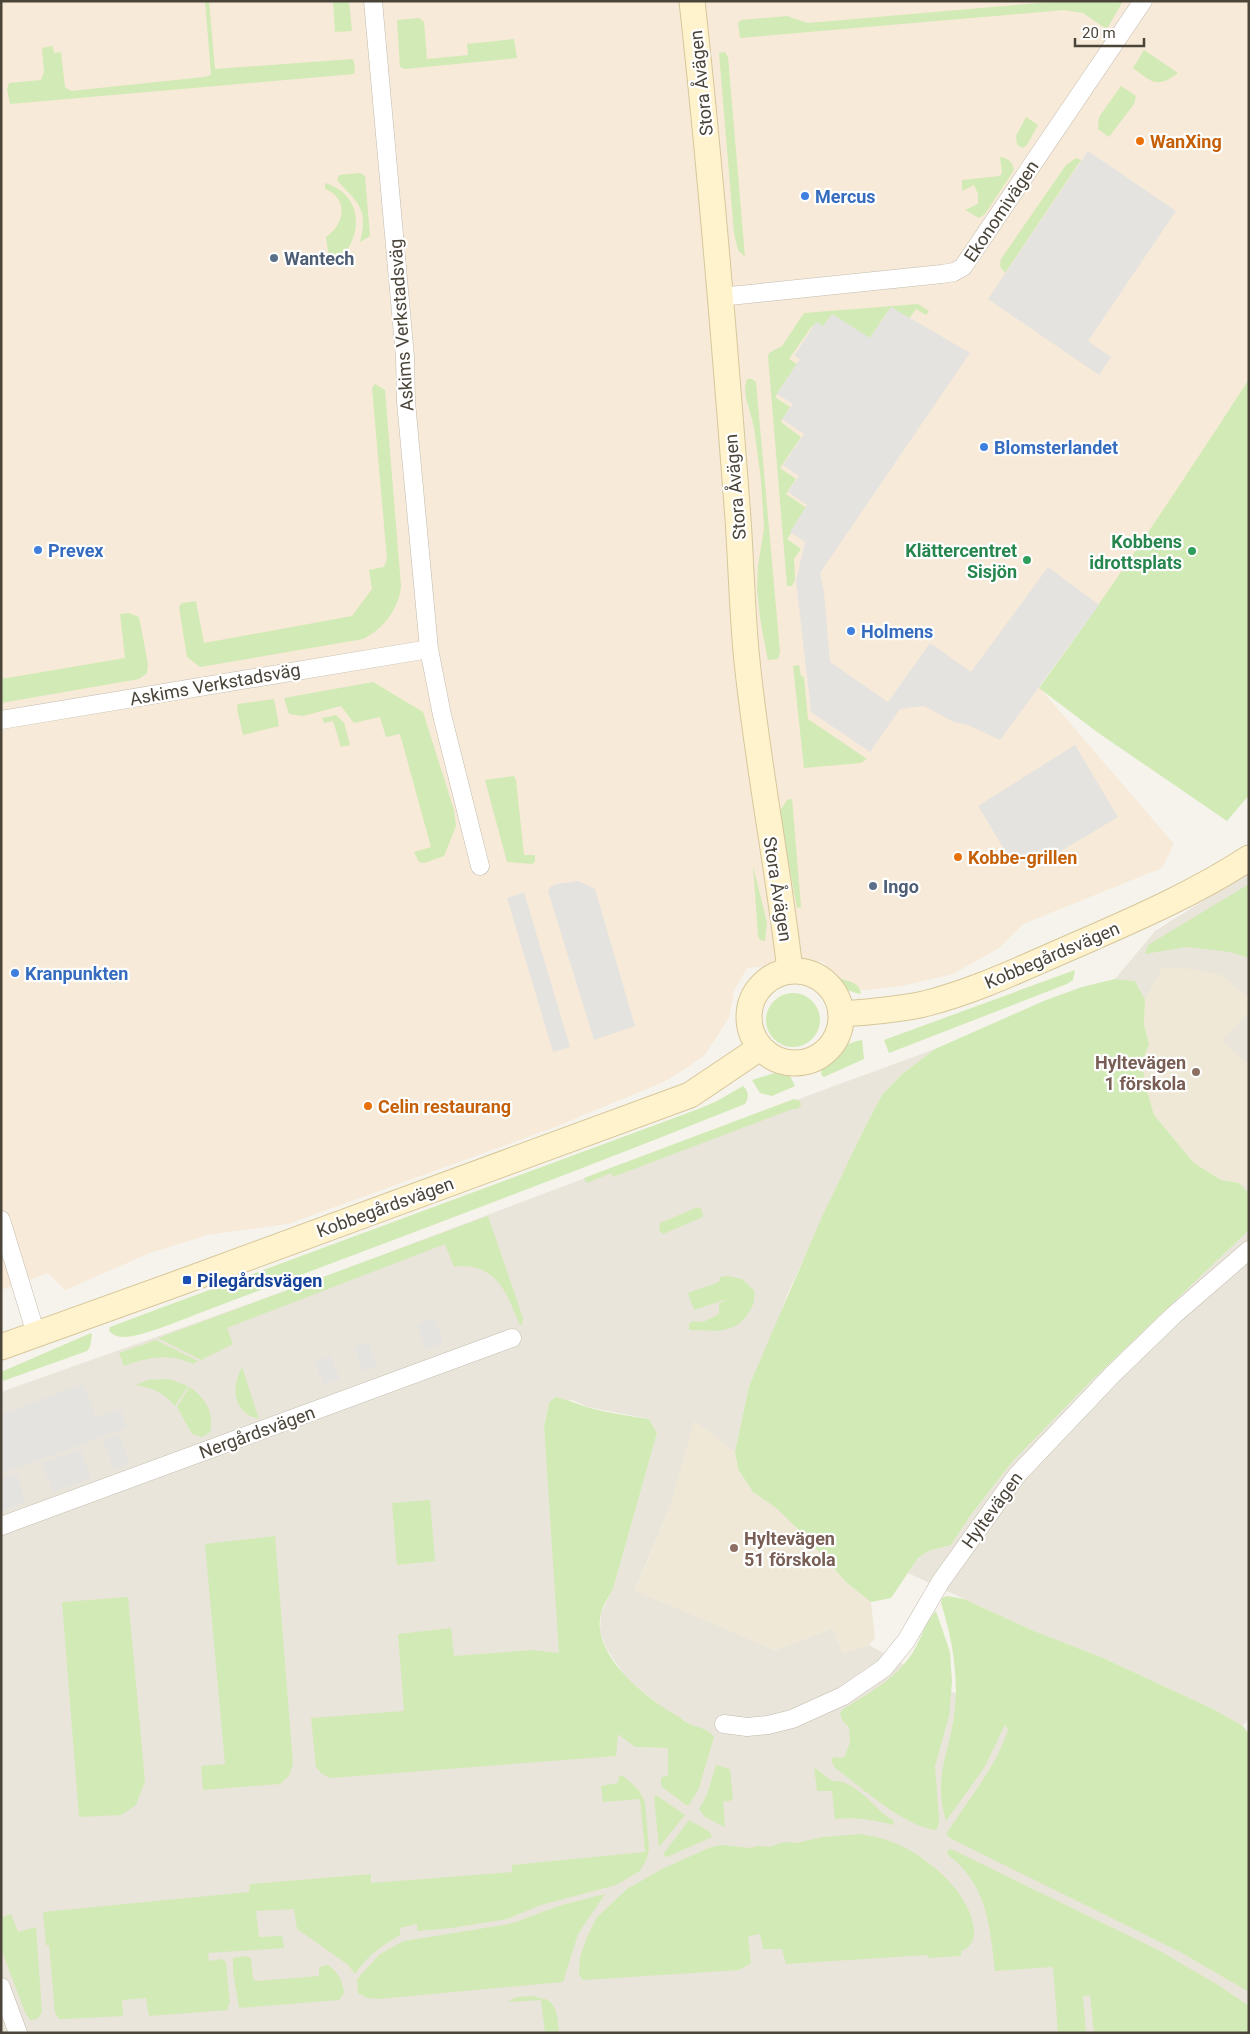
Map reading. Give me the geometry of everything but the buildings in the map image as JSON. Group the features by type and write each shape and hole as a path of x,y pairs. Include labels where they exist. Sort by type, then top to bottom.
{"street":[{"name":"Askims Verkstadsväg","path":"373,1 405,357 406,402 429,648 442,715 480,866"},
{"name":"Stora Åvägen","path":"692,1 720,297 738,517 746,649 762,784 783,912 790,971"},
{"name":"Ekonomivägen","path":"720,297 942,274 954,272 963,267 1143,1"},
{"name":"Askims Verkstadsväg","path":"1,720 429,648"},
{"name":"Kobbegårdsvägen","path":"842,1014 886,1011 916,1005 985,984 1136,919 1208,883 1249,858"},
{"path":"790,971 808,973 825,981 836,996 842,1014 841,1027 829,1049 813,1060 794,1064 770,1057 760,1048 752,1036 749,1022 749,1007 754,994 764,983 776,975 790,971"},
{"name":"Kobbegårdsvägen","path":"1,1346 690,1094 760,1048"},
{"path":"1,1220 36,1334"},
{"name":"Hyltevägen","path":"724,1724 747,1727 768,1725 792,1718 843,1696 884,1668 906,1641 941,1581 1016,1475 1126,1361 1174,1315 1249,1250"},
{"name":"Nergårdsvägen","path":"1,1526 512,1338"},
{"path":"1,1987 18,2033"}],"shaded area":[{"path":"1,1 1249,1 1249,379 1174,495 1099,605 1039,687 1174,844 1162,868 1023,924 999,948 953,974 901,986 857,991 830,971 822,961 747,968 734,991 729,1018 704,1056 668,1080 550,1129 288,1224 207,1235 150,1253 65,1290 48,1273 1,1290"},
{"path":"1088,151 1176,211 1088,341 1111,357 1099,375 988,299"},
{"path":"891,307 970,353 820,573 824,592 830,662 888,702 930,643 971,672 1048,567 1099,605 1000,740 968,725 954,722 924,706 900,709 870,752 811,712 796,581 805,542 790,532 807,505 788,492 799,476 783,465 804,434 782,419 793,404 777,394 800,359 794,356 816,322 823,326 832,314 870,338"},
{"path":"1075,745 1118,817 1049,858 1043,850 1015,867 978,806"},
{"path":"1249,872 1249,1193 1239,1183 1135,981 1115,979 1155,931"},
{"path":"578,881 595,889 635,1026 594,1040 548,891 550,887 557,884"},
{"path":"524,892 570,1047 553,1052 507,898"},
{"name":"Hyltevägen 1 förskola","path":"1162,968 1194,969 1221,975 1249,998 1249,1011 1222,1041 1249,1065 1249,1186 1221,1180 1194,1163 1154,1115 1144,1080 1143,1060 1149,1044 1144,1024 1145,1000"},
{"path":"935,1049 901,1075 882,1095 863,1131 787,1295 775,1330 749,1386 735,1452 695,1422 671,1504 635,1590 775,1650 833,1628 843,1653 869,1645 1004,1721 1012,1741 1249,1899 1249,2033 1,2033 1,1392 319,1279 622,1164","holes":["572,1400 588,1407 649,1419 657,1433 613,1589 601,1613 600,1632 606,1648 627,1679 666,1710 692,1725 668,1748 635,1747 560,1654 544,1427 549,1403"]},
{"path":"1249,1230 1249,1717 1243,1726 1213,1709 1101,1657 1034,1631 908,1573 918,1558 928,1551 951,1545 970,1516 1012,1462 1091,1381"},
{"path":"435,1318 443,1343 426,1349 417,1324"},
{"path":"368,1342 377,1366 363,1371 354,1347"},
{"path":"330,1356 340,1379 324,1385 315,1363"},
{"path":"83,1384 96,1418 120,1409 127,1428 1,1474 1,1415"},
{"name":"Hyltevägen 51 förskola","path":"694,1421 735,1452 738,1469 753,1492 775,1507 801,1532 847,1583 871,1602 875,1638 869,1645 843,1653 833,1628 775,1650 635,1591 671,1504"},
{"path":"119,1434 130,1464 114,1470 103,1440"},
{"path":"80,1449 91,1478 53,1492 42,1463"},
{"path":"16,1473 26,1502 1,1511 1,1478"}],"green space":[{"path":"205,1 209,1 215,69 353,59 354,74 10,104 7,89 9,83 41,80 44,72 42,48 53,46 54,53 61,52 65,87 71,91 211,75"},
{"path":"333,1 349,1 352,31 335,32"},
{"path":"1062,1 1123,1 1108,27 1105,28 1083,13 1064,10 740,38 738,23 741,20 787,16 808,23"},
{"path":"419,18 424,22 427,59 468,55 467,44 514,39 517,58 405,69 400,67 397,20"},
{"path":"1144,50 1178,73 1160,82 1155,82 1145,77 1133,68"},
{"path":"725,52 728,57 745,257 738,250 734,233 719,53"},
{"path":"1121,86 1136,96 1134,104 1109,137 1098,129 1099,117"},
{"path":"1026,117 1038,125 1027,145 1023,148 1017,145 1016,136"},
{"path":"1000,157 1010,161 1014,170 985,214 979,218 965,210 978,204 978,194 974,185 962,191 962,180 1000,176 1002,173"},
{"path":"1076,158 1081,160 1005,273 1000,266 1001,259 1066,165"},
{"path":"360,173 365,176 370,236 360,242 363,221 362,213 355,200 337,180 339,175"},
{"path":"325,183 338,189 347,197 353,207 356,218 352,241 346,252 337,262 329,258 326,237 337,225 342,212 341,205 333,193 325,189"},
{"path":"918,304 929,311 926,315 916,309 906,323 888,311 866,344 829,318 820,332 812,326 789,359 797,364 775,397 790,407 781,422 801,437 780,468 796,479 786,494 808,509 787,539 801,549 794,559 795,580 792,586 787,586 769,353 782,346 804,313"},
{"path":"747,379 752,379 756,382 780,652 778,659 768,660 757,590 758,566 764,528 761,480 754,427 746,398 745,387"},
{"name":"Kobbens idrottsplats","path":"1249,379 1249,795 1227,821 1097,732 1039,688 1146,535"},
{"path":"375,384 385,390 401,586 394,610 378,630 363,639 200,667 187,657 179,607 182,603 196,601 204,643 352,616 372,589 369,570 384,567 387,559 372,388"},
{"path":"129,613 139,617 148,664 147,673 139,679 1,703 1,679 125,658 120,614"},
{"path":"799,665 801,676 804,677 808,719 867,759 861,763 804,768 793,666"},
{"path":"373,682 423,712 454,810 456,826 444,856 424,863 419,862 414,852 431,847 400,734 386,737 380,717 354,723 341,706 303,716 289,714 284,698"},
{"path":"274,699 279,726 243,735 237,709 238,704"},
{"path":"336,715 344,723 350,745 341,747 333,721 324,723 322,718"},
{"path":"514,776 524,855 535,855 535,862 532,864 507,862 485,780"},
{"path":"792,799 801,907 797,908 780,811 787,800"},
{"path":"753,866 767,923 765,941 760,940 758,935"},
{"path":"1249,884 1249,958 1230,952 1187,947 1145,954 1148,945"},
{"path":"828,969 840,978 857,985 861,994 845,989 836,983 825,970"},
{"path":"1075,970 1073,980 1067,984 889,1053 884,1040"},
{"path":"1115,979 1135,981 1145,1000 1144,1024 1149,1044 1143,1060 1144,1080 1154,1115 1194,1163 1221,1180 1239,1183 1249,1193 1249,1230 1091,1381 1012,1462 970,1516 951,1545 928,1551 918,1558 891,1598 871,1602 847,1583 801,1532 775,1507 753,1492 738,1469 735,1452 749,1386 821,1219 882,1095 901,1075 935,1049 1046,1000 1082,987"},
{"path":"793,993 803,995 812,1001 818,1010 820,1020 818,1030 812,1039 803,1045 793,1047 783,1045 774,1039 768,1030 766,1020 768,1010 774,1001 783,995"},
{"path":"862,1040 864,1059 824,1077 821,1075 822,1068 830,1057 842,1047"},
{"path":"775,1073 790,1076 795,1086 772,1096 760,1093 752,1080"},
{"path":"743,1086 748,1095 745,1104 610,1157 163,1327 122,1337 109,1331 110,1327 701,1108"},
{"path":"794,1099 800,1101 801,1106 797,1109 792,1109 613,1177 611,1173 587,1183 584,1178"},
{"path":"698,1207 702,1210 703,1217 663,1234 659,1230 660,1223"},
{"path":"488,1216 523,1318 522,1325 520,1325 509,1299 494,1277 477,1268 466,1266 454,1267 445,1244 227,1328 233,1344 201,1360 158,1338"},
{"path":"728,1276 742,1279 754,1290 754,1302 749,1312 743,1320 730,1328 715,1331 689,1330 689,1324 693,1321 703,1322 719,1314 719,1303 725,1301 694,1310 688,1293 719,1282 720,1277"},
{"path":"91,1333 90,1347 87,1351 3,1381 1,1372"},
{"path":"156,1340 198,1361 193,1364 167,1357 142,1360 124,1366 119,1353"},
{"path":"242,1367 259,1419 243,1411 236,1398 236,1383"},
{"path":"165,1379 188,1386 175,1406 157,1391 135,1385 148,1380"},
{"path":"189,1387 200,1395 210,1412 210,1432 202,1437 192,1434 177,1407"},
{"path":"555,1397 597,1410 649,1419 657,1433 613,1589 601,1613 600,1629 604,1644 612,1660 637,1687 666,1709 688,1723 707,1730 714,1737 699,1788 689,1805 686,1805 661,1786 661,1777 668,1776 668,1748 635,1747 618,1734 616,1756 331,1778 322,1774 316,1767 311,1718 404,1711 398,1634 451,1628 454,1656 532,1650 559,1653 544,1427 549,1403"},
{"path":"430,1500 435,1561 397,1565 392,1503"},
{"path":"275,1536 293,1764 289,1776 280,1784 203,1790 201,1766 225,1764 205,1544"},
{"path":"947,1596 964,1599 1034,1631 1101,1657 1213,1709 1243,1726 1249,1734 1249,1992 1182,1953 950,1838 946,1834 996,1758 1008,1730 1005,1725 984,1768 946,1821 942,1804 942,1776 953,1724 956,1695 953,1655 941,1603 942,1598"},
{"path":"128,1597 145,1781 136,1805 121,1815 79,1817 62,1602"},
{"path":"936,1611 950,1652 952,1682 949,1716 935,1766 939,1819 936,1830 911,1822 897,1814 835,1768 831,1760 834,1757 841,1758 845,1756 850,1742 849,1727 842,1720 840,1714 842,1710 878,1687 902,1667 913,1652 928,1621"},
{"path":"716,1765 730,1769 733,1800 723,1802 725,1827 705,1817 699,1809 707,1795"},
{"path":"814,1767 832,1781 841,1782 857,1790 894,1821 893,1825 864,1819 835,1819 832,1791 817,1791"},
{"path":"619,1776 623,1776 638,1789 645,1802 649,1848 647,1858 640,1871 616,1885 541,1905 507,1919 451,1928 417,1931 417,1924 400,1928 400,1935 375,1952 355,1974 347,1964 297,1929 294,1909 256,1911 259,1937 282,1936 284,1948 208,1953 209,1961 221,1959 226,1962 230,2004 228,2005 228,2010 149,2016 146,1998 122,2000 123,2016 59,2019 55,2013 49,1945 46,1945 43,1912 249,1892 250,1884 371,1874 371,1883 512,1872 512,1865 645,1852 640,1799 603,1802 601,1786 618,1783"},
{"path":"656,1795 685,1815 659,1847 654,1798"},
{"path":"689,1820 710,1832 712,1837 667,1857 664,1856 664,1853"},
{"path":"861,1834 878,1837 910,1851 940,1872 953,1886 964,1900 971,1916 974,1931 973,1940 967,1948 961,1951 961,1956 928,1958 927,1955 786,1964 782,1949 763,1949 760,1934 748,1936 751,1963 739,1970 583,1980 579,1975 580,1957 597,1917 627,1889 662,1869 711,1847 722,1845 749,1848 758,1846 769,1847 784,1842 796,1843 823,1837"},
{"path":"951,1849 1158,1950 1218,1985 1249,2006 1249,2033 1094,2033 1090,1995 1083,1996 1086,2033 1058,2033 1053,1967 995,1971 988,1922 979,1893 961,1866 948,1855 947,1851"},
{"path":"605,1894 578,1934 563,1982 378,1999 367,1998 358,1993 357,1979 380,1954 404,1941 510,1924 562,1905"},
{"path":"11,1914 18,1932 36,1927 42,2012 34,2020 30,2020 25,2012 1,1949 1,1918"},
{"path":"245,1956 251,1958 253,1979 257,1981 319,1976 319,1967 328,1965 339,1977 344,1993 339,2000 239,2008 233,1972 233,1958"},
{"path":"533,1996 545,1999 553,2004 559,2033 545,2033 541,2000 508,2002 516,1997"}],"place":[{"name":"WanXing","path":"1140,141"},
{"name":"Mercus","path":"805,196"},
{"name":"Wantech","path":"274,258"},
{"name":"Blomsterlandet","path":"984,447"},
{"name":"Prevex","path":"38,550"},
{"name":"Kobbens idrottsplats","path":"1192,551"},
{"name":"Klättercentret Sisjön","path":"1027,560"},
{"name":"Holmens","path":"851,631"},
{"name":"Kobbe-grillen","path":"958,857"},
{"name":"Ingo","path":"873,886"},
{"name":"Kranpunkten","path":"15,973"},
{"name":"Hyltevägen 1 förskola","path":"1196,1072"},
{"name":"Celin restaurang","path":"368,1106"},
{"name":"Pilegårdsvägen","path":"187,1280"},
{"name":"Hyltevägen 51 förskola","path":"734,1548"}]}
